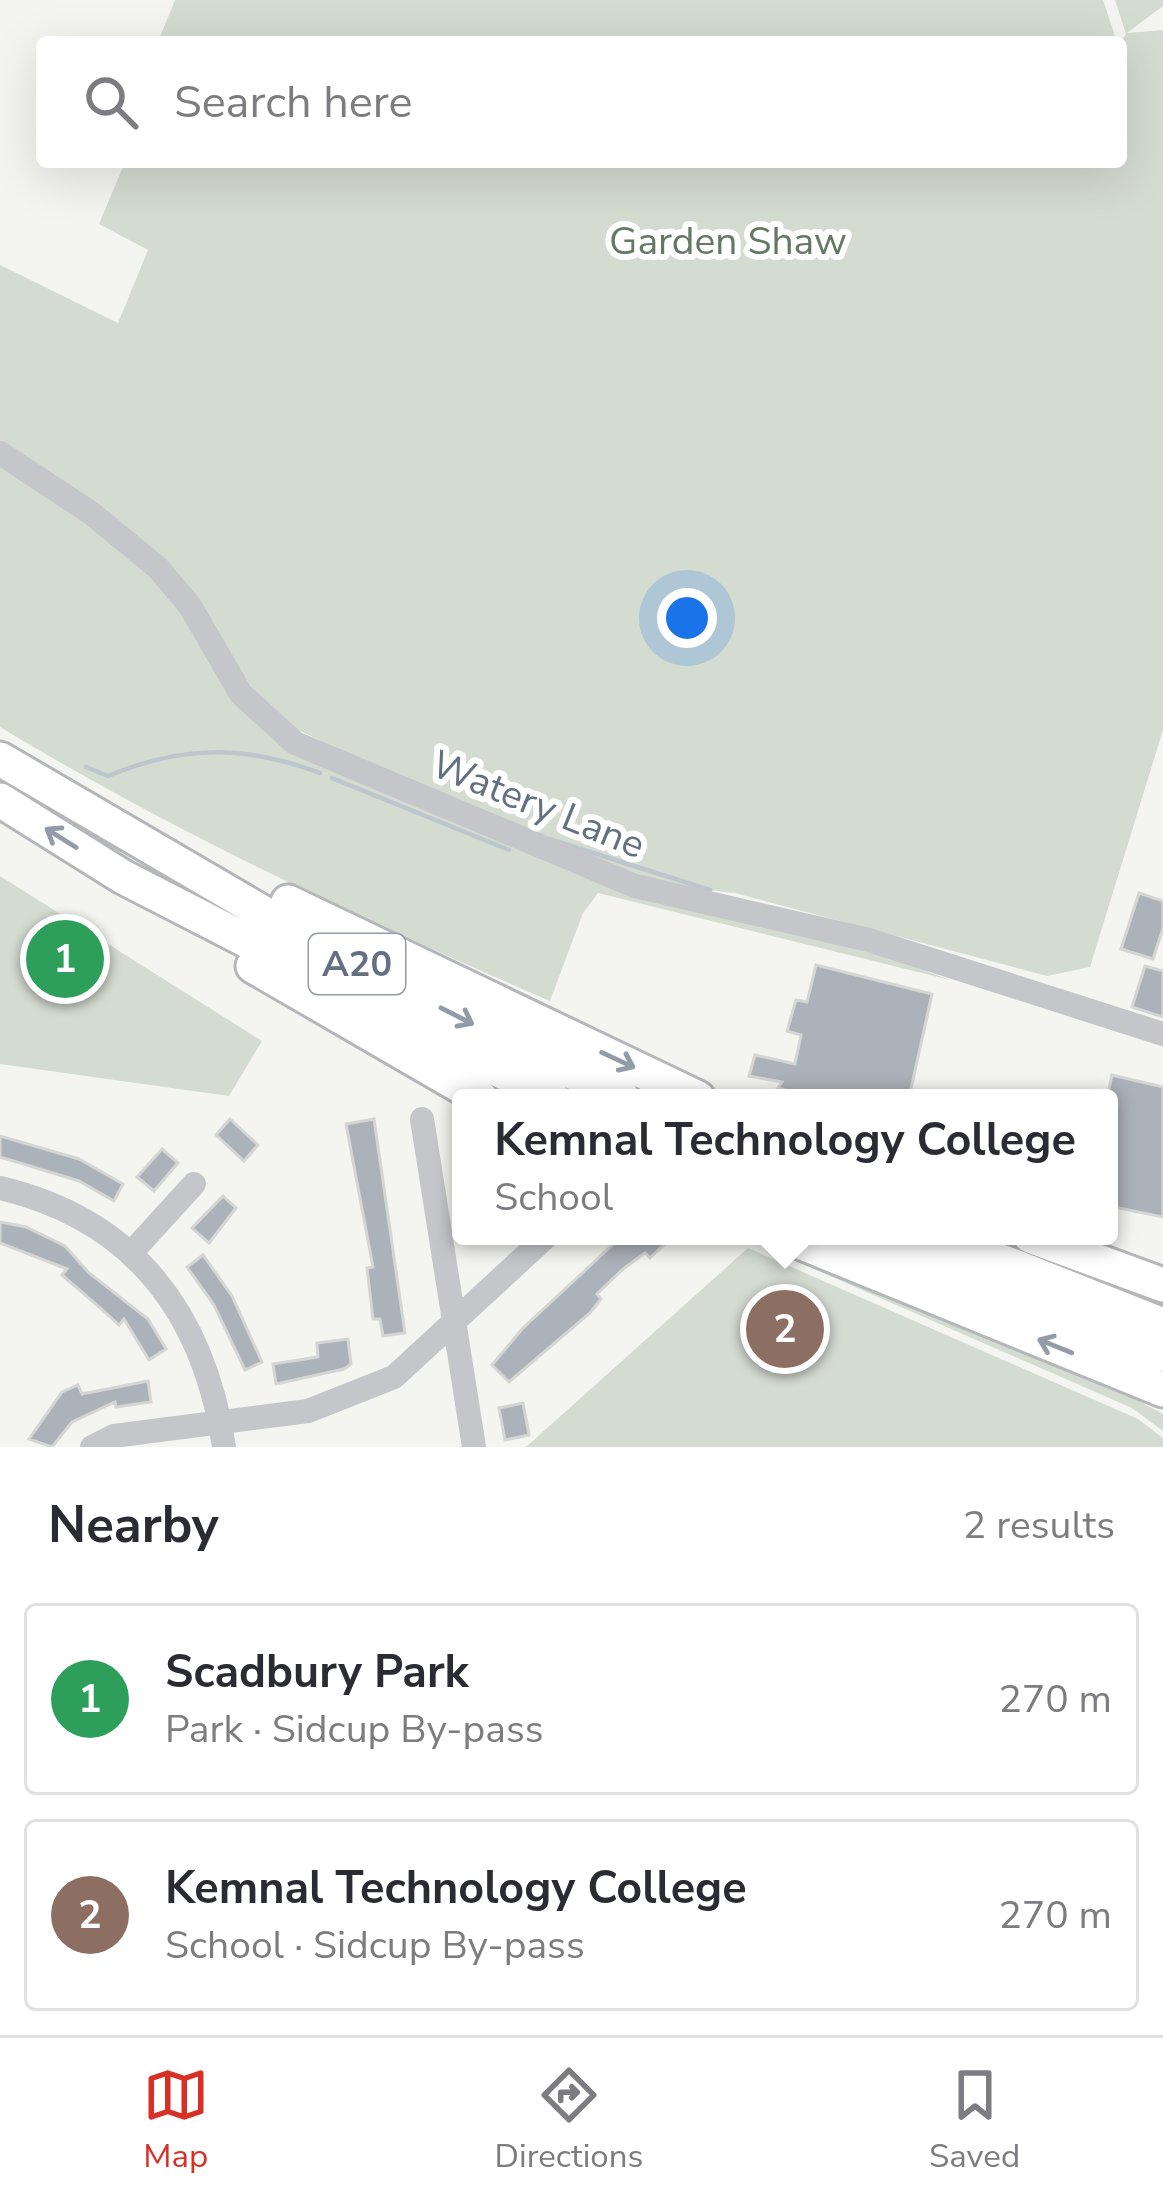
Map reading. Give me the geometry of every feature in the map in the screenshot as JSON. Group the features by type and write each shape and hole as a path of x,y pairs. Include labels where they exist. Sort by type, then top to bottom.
{"highway":[{"name":"A20","path":"0,759 406,990 605,1089"},
{"name":"A20","path":"0,800 284,986 465,1089"},
{"name":"A20","path":"98,818 679,1089"},
{"name":"A20","path":"123,877 536,1089"},
{"path":"807,1245 1163,1390"},
{"path":"884,1245 1163,1355"},
{"path":"961,1245 1163,1324"},
{"path":"1054,1245 1163,1285"}],"street":[{"name":"Watery Lane","path":"0,453 144,554 190,606 220,664 262,718 330,760 635,886 869,940 1163,1034"},
{"path":"422,1119 473,1447"},
{"path":"130,1253 194,1184"},
{"path":"0,1188 71,1212 130,1253 163,1288 191,1331 207,1369 222,1435"},
{"path":"92,1447 114,1436 222,1435 308,1411 394,1377 455,1326 538,1245"}],"green space":[{"path":"175,0 1103,0 1115,36 160,36"},
{"name":"Garden Shaw","path":"1115,0 1163,0 1163,6 1127,33 1163,30 1163,730 1090,967 1047,976 735,893 647,883 384,772 266,714 195,602 0,444 0,265 118,323 148,250 99,224 122,168 1127,168 1126,34"},
{"path":"0,463 123,548 182,610 257,725 633,893 870,950 950,980 598,893 583,913 550,1001 340,906 134,803 0,727"},
{"path":"0,876 262,1041 229,1096 0,1064"},
{"path":"748,1248 1138,1419 1163,1438 1163,1447 526,1447"},
{"path":"773,1251 1137,1400 1163,1414 1163,1431 1132,1408"}],"building":[{"path":"1139,893 1163,901 1163,928 1153,959 1121,949"},
{"path":"816,965 932,994 911,1089 782,1089 778,1088 782,1082 749,1076 755,1055 795,1064 801,1035 787,1031 796,1000 807,1002"},
{"path":"1145,966 1163,971 1163,1017 1132,1007"},
{"path":"1112,1075 1163,1087 1163,1217 1118,1208 1118,1089 1109,1089"},
{"path":"230,1119 258,1145 244,1161 216,1135"},
{"path":"374,1119 405,1333 383,1336 380,1319 373,1319 367,1268 373,1267 346,1124"},
{"path":"0,1136 79,1159 123,1184 114,1201 79,1181 0,1157"},
{"path":"162,1149 178,1163 154,1191 137,1177"},
{"path":"223,1196 236,1208 209,1243 192,1228"},
{"path":"0,1222 26,1227 65,1246 89,1273 148,1319 166,1349 149,1360 124,1319 119,1325 62,1275 67,1269 0,1243"},
{"path":"612,1245 664,1245 650,1258 645,1253 622,1270 597,1294 601,1299 590,1313 509,1382 492,1365 523,1328"},
{"path":"203,1255 232,1296 262,1362 245,1370 214,1305 187,1267"},
{"path":"348,1339 351,1364 344,1369 276,1384 273,1364 318,1357 317,1343"},
{"path":"148,1381 151,1402 116,1407 115,1402 72,1422 52,1447 29,1439 62,1392 78,1385 82,1394"},
{"path":"523,1403 529,1435 505,1440 499,1408"}],"waterway":[{"path":"86,767 108,776 162,759 214,752 266,757 320,773"},
{"path":"332,778 509,850"},
{"path":"549,839 710,890"}],"place":[{"name":"Scadbury Park","path":"65,959"},
{"name":"Kemnal Technology College","path":"785,1329"}]}
